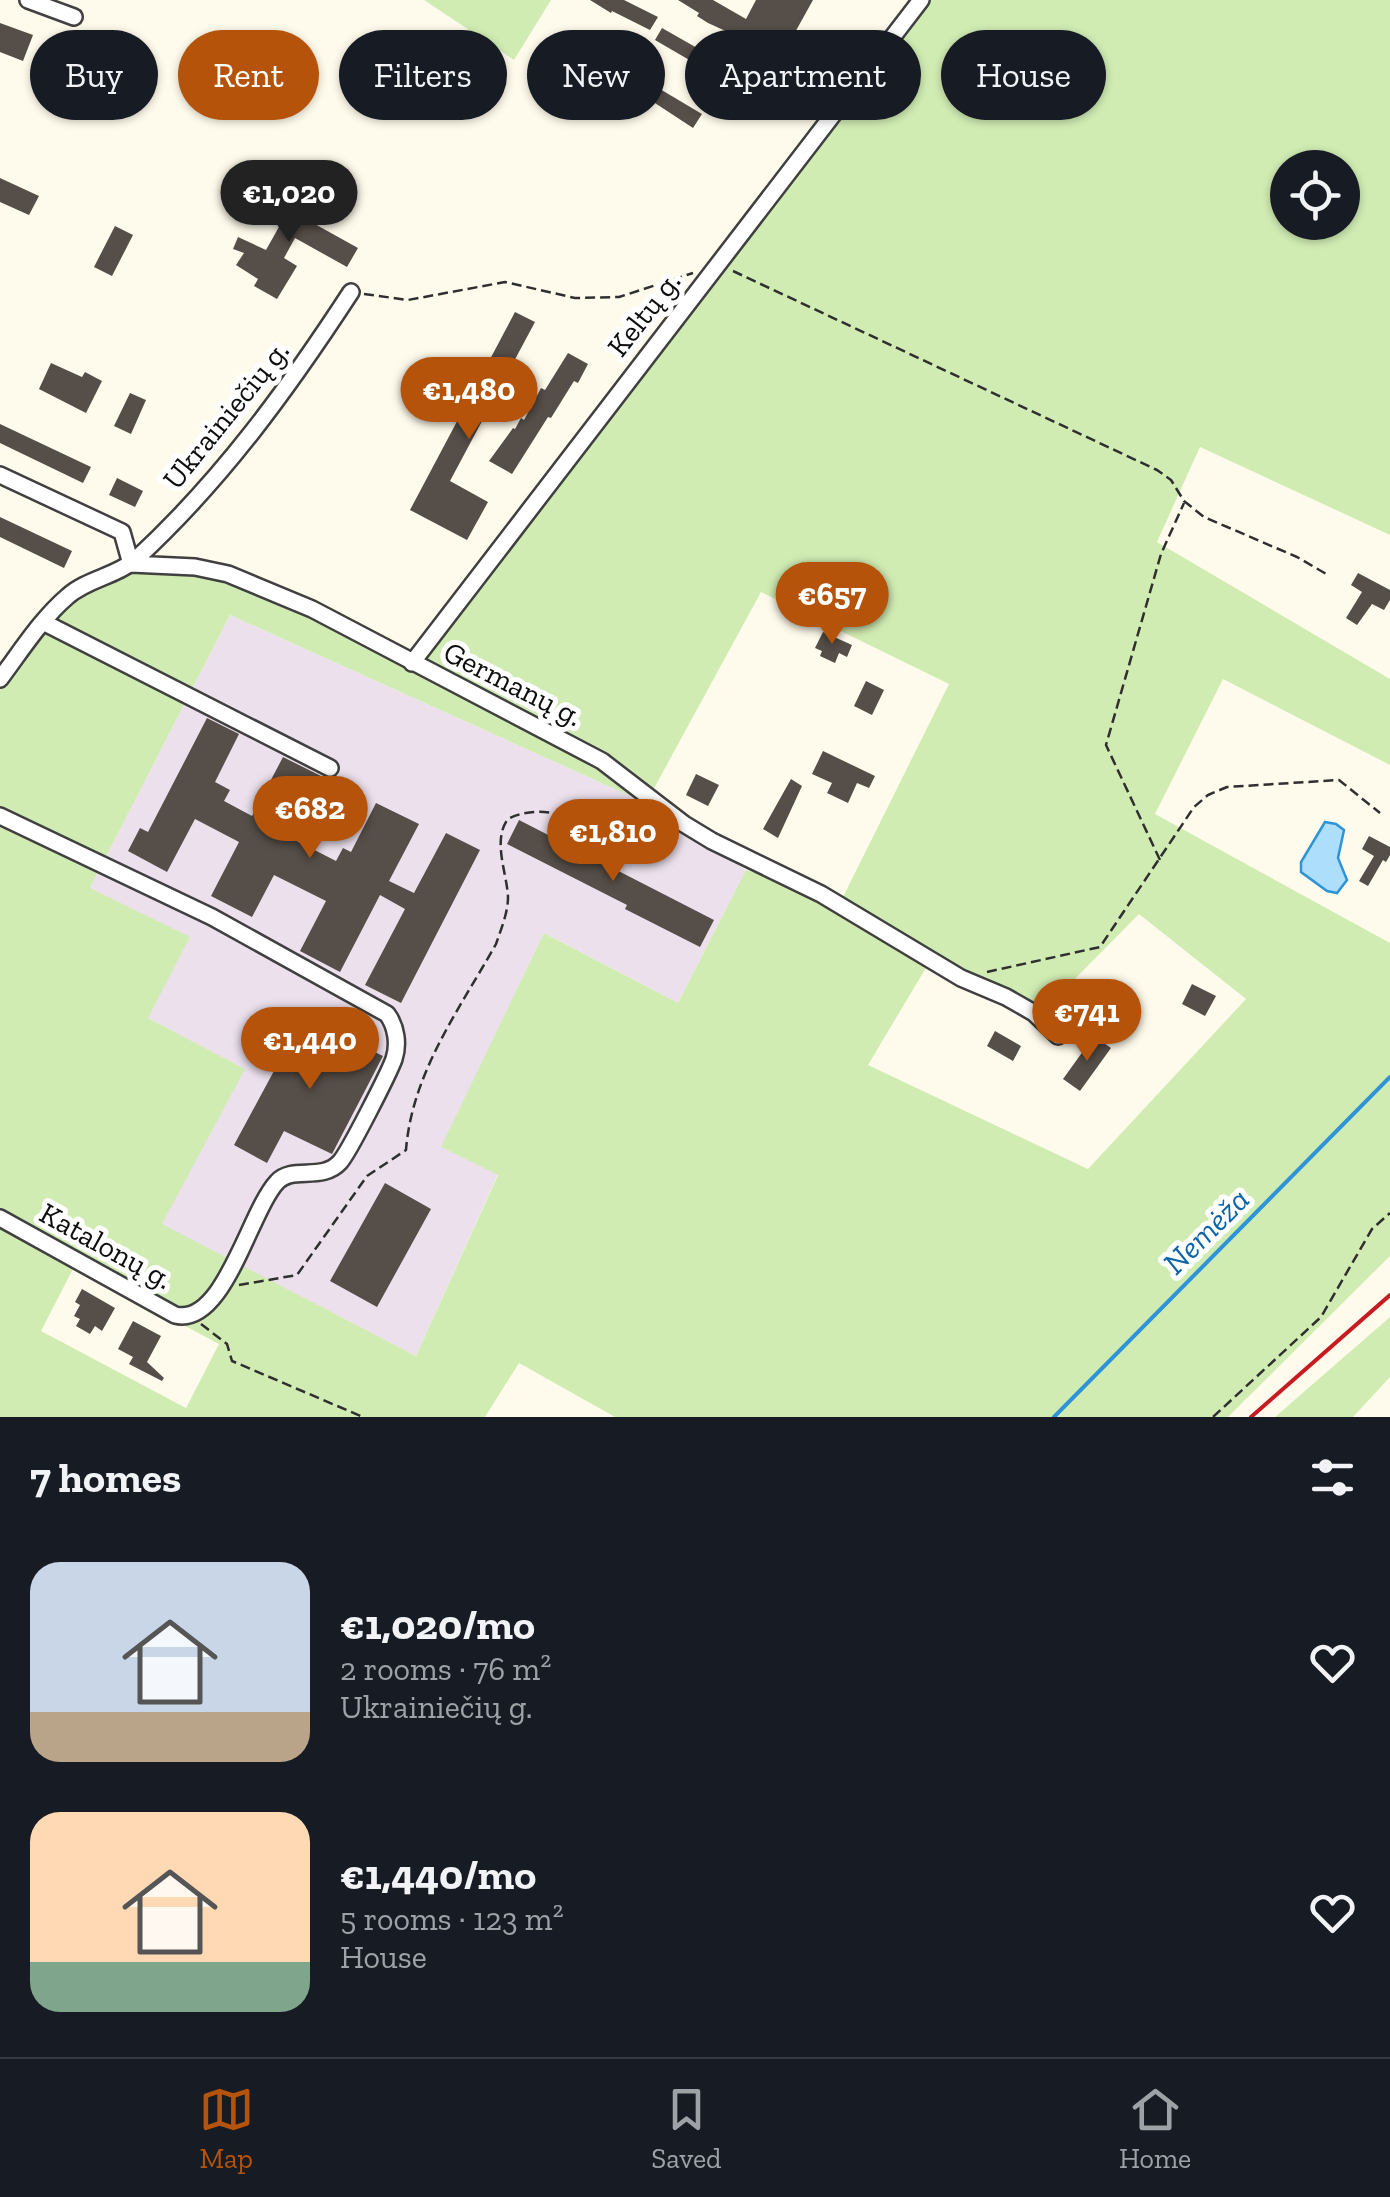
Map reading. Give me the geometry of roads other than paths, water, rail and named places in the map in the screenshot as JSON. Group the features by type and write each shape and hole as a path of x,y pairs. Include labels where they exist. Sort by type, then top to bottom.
{"street":[{"path":"28,0 74,17"},
{"name":"Keltų g.","path":"412,663 921,0"},
{"name":"Ukrainiečių g.","path":"0,679 68,596 130,564 220,476 294,380 351,292"},
{"path":"0,474 122,532 130,564"},
{"name":"Germanų g.","path":"130,564 195,567 255,583 312,609 602,761 712,841 847,909 961,978 1020,1005 1058,1036"},
{"path":"44,622 330,768"},
{"name":"Katalonų g.","path":"0,816 212,917 388,1014 396,1034 395,1057 339,1164 312,1175 291,1173 279,1179 259,1208 222,1288 203,1308 186,1318 154,1305 0,1218"}],"water":[{"path":"1325,822 1344,830 1338,858 1347,880 1337,893 1327,891 1301,872 1301,862"}],"waterway":[{"name":"Nemėža","path":"1054,1417 1390,1077"}],"railway":[{"path":"1251,1417 1390,1295"}]}
